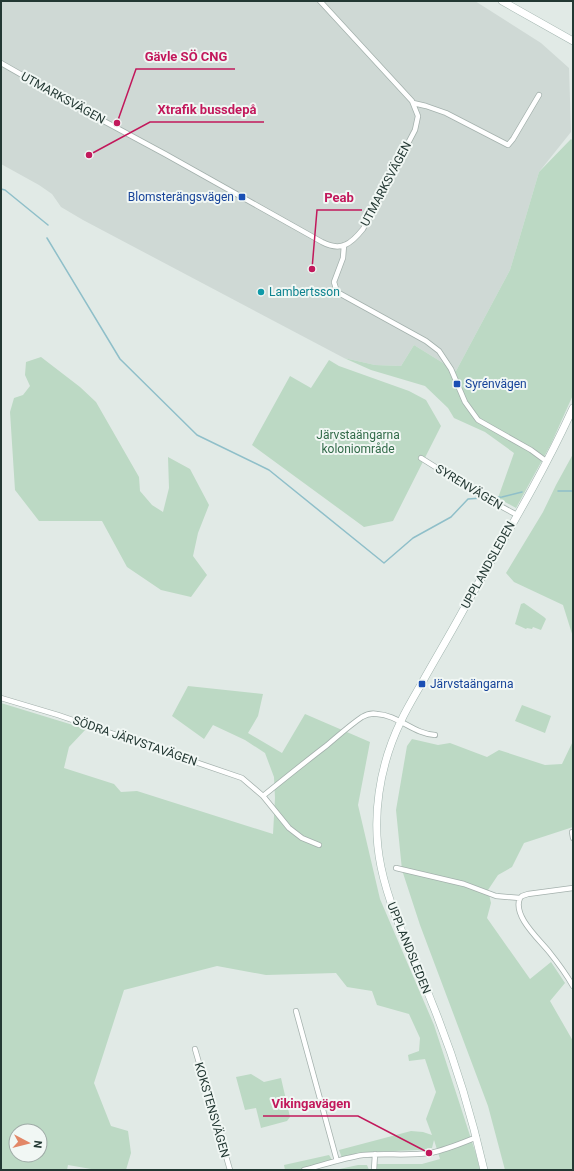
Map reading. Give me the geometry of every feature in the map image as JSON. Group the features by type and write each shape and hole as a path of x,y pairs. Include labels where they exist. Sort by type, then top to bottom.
{"street":[{"name":"UTMARKSVÄGEN","path":"1,63 322,242 334,246 344,245 355,239 363,229 415,130 418,116 412,101 320,1"},
{"path":"502,1 573,40"},
{"path":"413,104 426,106 446,113 508,145 513,140 539,95"},
{"path":"344,245 343,258 335,277 334,287 336,292 426,341 439,351 450,369 465,402 478,420 531,450 546,461"},
{"name":"UPPLANDSLEDEN","path":"484,1170 477,1137 461,1084 433,1005 392,907 381,868 378,838 378,799 387,759 401,721 517,515 573,408"},
{"name":"SYRENVÄGEN","path":"421,458 482,496 517,515"},
{"name":"SÖDRA JÄRVSTAVÄGEN","path":"1,698 58,715 236,775 242,778 263,796 289,828 302,838 318,845"},
{"path":"263,796 363,717 372,714 380,714 401,721 419,731 435,734"},
{"path":"572,832 573,838"},
{"path":"396,868 464,884 496,896 520,898 528,894 573,888"},
{"path":"520,898 518,902 519,911 526,924 549,952 573,986"},
{"path":"296,1012 337,1161"},
{"name":"KOKSTENSVÄGEN","path":"195,1049 230,1170"},
{"path":"304,1170 353,1157 375,1154 436,1152 477,1137"},
{"path":"374,1170 375,1154"}],"shaded area":[{"path":"1,1 475,1 541,43 569,68 571,132 539,172 510,270 456,371 414,345 401,366 375,365 344,358 83,220 61,207 52,194 39,185 1,164"}],"green space":[{"path":"571,139 573,141 573,395 551,444 516,508 498,498 514,453 485,432 454,418 448,408 425,386 371,370 344,358 375,365 401,366 414,345 456,371 510,270 539,172"},
{"path":"41,357 80,387 96,402 139,477 140,491 152,505 163,512 169,488 168,457 190,469 209,505 198,533 193,556 207,575 191,597 161,590 127,567 102,521 39,521 15,490 10,412 14,398 23,395 30,386 25,375 26,362"},
{"name":"Järvstaängarna koloniområde","path":"329,360 339,366 409,391 426,400 441,426 393,521 364,527 252,445 290,376 311,388"},
{"path":"573,454 573,637 563,605 514,582 506,573 543,512"},
{"path":"524,603 546,619 541,630 533,627 532,629 526,629 515,624 521,604"},
{"path":"188,686 263,694 258,716 248,733 282,753 305,714 370,742 358,805 380,899 434,1025 480,1170 377,1170 377,1164 422,1164 440,1159 434,1140 432,1148 373,1152 342,1158 339,1150 411,1131 423,1132 432,1135 426,1119 436,1092 425,1059 409,1061 408,1055 419,1051 420,1038 409,1014 377,1005 372,991 347,987 336,973 266,975 217,966 124,990 94,1083 111,1126 128,1131 131,1153 126,1170 97,1170 68,1165 67,1170 1,1170 1,703 86,729 69,747 64,768 114,784 121,792 137,791 273,834 275,798 274,777 265,753 245,740 213,725 204,739 172,716"},
{"path":"522,705 551,716 545,733 515,721"},
{"path":"412,739 438,745 450,743 487,757 499,750 545,765 562,764 573,741 573,827 524,843 512,867 498,875 488,890 491,903 487,918 530,979 551,962 565,983 550,1001 573,1041 573,1170 505,1170 488,1106 420,925 402,870 396,810 407,746"},
{"path":"251,1074 264,1082 281,1078 290,1117 287,1121 261,1128 256,1108 245,1110 236,1077"},
{"path":"329,1155 332,1160 297,1170 285,1170 284,1165"},
{"path":"358,1165 367,1165 369,1170 335,1170"}],"waterway":[{"path":"1,189 5,190 48,225"},
{"path":"47,238 120,359 197,435 269,470 384,563 413,538 451,517 468,499 482,498"},
{"path":"558,491 573,491"},
{"path":"488,498 502,497 522,492"}],"place":[{"name":"Gävle SÖ CNG","path":"117,123"},
{"name":"Xtrafik bussdepå","path":"89,155"},
{"name":"Blomsterängsvägen","path":"242,197"},
{"name":"Peab","path":"312,269"},
{"name":"Lambertsson","path":"261,292"},
{"name":"Syrénvägen","path":"457,384"},
{"name":"Järvstaängarna","path":"422,684"},
{"name":"Vikingavägen","path":"429,1153"}]}
